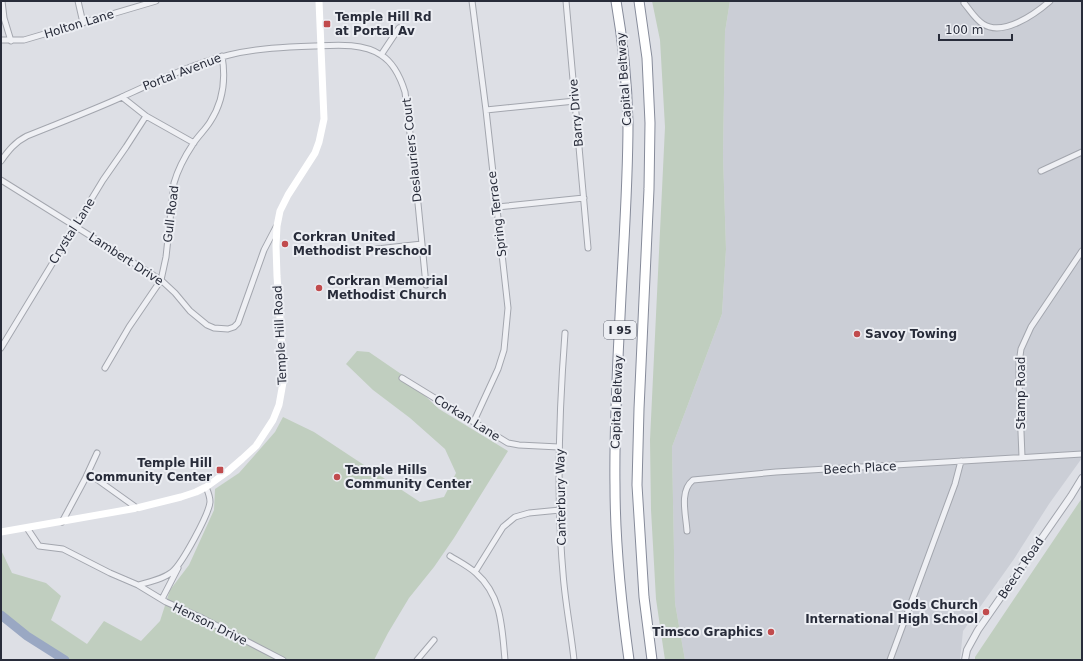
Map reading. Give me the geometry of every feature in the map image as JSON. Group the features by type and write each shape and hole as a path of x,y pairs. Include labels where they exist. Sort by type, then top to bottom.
{"highway":[{"name":"Capital Beltway","path":"616,1 624,58 628,122 616,407 615,485 618,563 629,660"},
{"name":"Capital Beltway","path":"639,1 647,58 650,122 649,189 637,485 643,590 652,660"}],"main road":[{"name":"Temple Hill Road","path":"1,532 137,508 181,497 206,487 227,472 256,446 273,420 279,405 284,377 277,276 277,226 280,211 288,194 315,153 324,119 319,2"}],"street":[{"path":"2,1 4,18 11,41"},
{"path":"78,1 83,23"},
{"name":"Holton Lane","path":"1,40 24,40 156,1"},
{"name":"Spring Terrace","path":"472,1 486,110 507,300 507,327 504,350 498,369 474,421"},
{"name":"Barry Drive","path":"566,1 588,248"},
{"path":"964,3 981,23 997,28 1016,24 1042,8 1050,1"},
{"path":"381,54 399,28"},
{"name":"Portal Avenue","path":"1,161 12,146 22,138 157,81 222,56 248,52 320,46 356,46 381,54"},
{"name":"Deslauriers Court","path":"381,54 396,71 405,92 426,286"},
{"name":"Gull Road","path":"106,368 129,327 161,280 166,257 174,183 184,159 211,121 218,106 224,85 222,56"},
{"path":"122,97 146,116 194,143"},
{"path":"486,110 575,101"},
{"name":"Crystal Lane","path":"1,348 103,180 146,116"},
{"path":"1041,171 1082,152"},
{"name":"Lambert Drive","path":"1,180 161,280 202,322 214,328 228,329 234,327 238,323 264,250 277,226"},
{"path":"497,207 584,198"},
{"path":"377,249 422,244"},
{"name":"Stamp Road","path":"1022,457 1019,382 1021,349 1031,327 1082,251"},
{"name":"Canterbury Way","path":"565,332 559,447 560,510 563,573 574,660"},
{"name":"Corkan Lane","path":"402,378 508,443 559,447"},
{"path":"62,522 97,453"},
{"name":"Beech Place","path":"687,531 685,495 689,483 693,480 774,472 1082,454"},
{"path":"890,660 955,484 961,461"},
{"path":"88,473 137,508"},
{"name":"Beech Road","path":"965,660 967,650 978,630 1082,478"},
{"path":"162,599 191,545 208,508 209,495 206,487"},
{"path":"475,572 503,527 515,517 529,513 560,510"},
{"name":"Henson Drive","path":"28,528 39,546 62,549 138,585 162,599 282,660"},
{"path":"450,556 475,572 488,587 495,599 501,619 505,660"},
{"path":"138,585 167,576 180,564"},
{"path":"417,660 434,640"}],"shaded area":[{"path":"730,1 1082,1 1082,458 1049,504 1014,559 963,631 960,660 685,660 675,603 672,447 722,314 726,249 723,155 725,32"}],"green space":[{"path":"652,1 730,1 725,32 723,155 726,249 722,314 672,447 675,603 685,660 665,660 656,599 651,510 650,440 665,127 660,40"},
{"path":"357,351 369,352 404,376 439,409 508,451 454,538 434,567 409,598 374,660 67,660 1,621 1,550 12,573 46,583 61,596 51,620 87,644 104,621 141,641 160,621 170,590 189,565 214,510 215,489 239,473 275,432 283,417 314,432 420,502 444,497 456,473 445,449 410,418 373,390 346,364"},
{"path":"1082,498 1082,660 975,660 975,657"}],"waterway":[{"path":"1,615 27,636 65,660"}],"place":[{"name":"Temple Hill Rd at Portal Av","path":"327,24"},
{"name":"Corkran United Methodist Preschool","path":"285,244"},
{"name":"Corkran Memorial Methodist Church","path":"319,288"},
{"name":"Savoy Towing","path":"857,334"},
{"name":"Temple Hill Community Center","path":"220,470"},
{"name":"Temple Hills Community Center","path":"337,477"},
{"name":"Gods Church International High School","path":"986,612"},
{"name":"Timsco Graphics","path":"771,632"}]}
